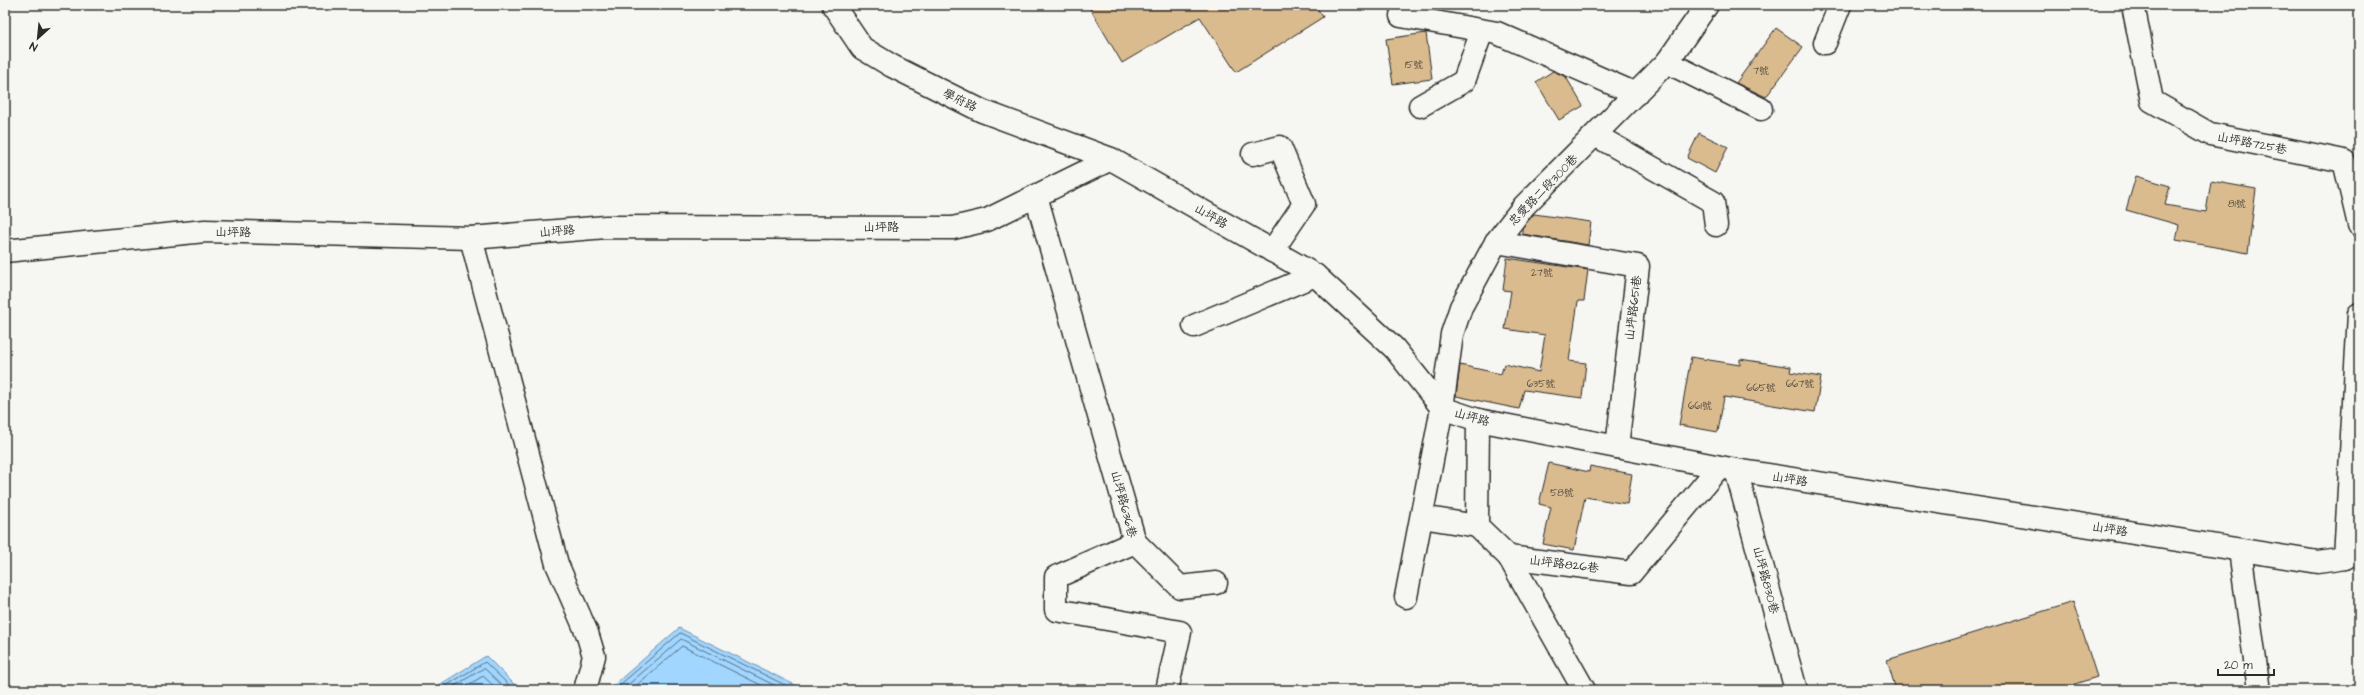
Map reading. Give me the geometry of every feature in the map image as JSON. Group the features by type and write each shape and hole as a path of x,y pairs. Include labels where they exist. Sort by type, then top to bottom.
{"street":[{"name":"學府路","path":"833,5 862,48 892,66 982,111 1111,159"},
{"name":"忠愛路二段300巷","path":"1406,597 1442,408 1452,334 1461,307 1496,242 1524,206 1667,62 1707,5"},
{"path":"1825,43 1840,5"},
{"name":"山坪路725巷","path":"2134,5 2152,101 2210,134 2344,160 2359,225"},
{"path":"1401,16 1497,33 1636,94"},
{"path":"1420,106 1464,81 1482,30"},
{"path":"1667,62 1760,109"},
{"path":"1595,135 1713,202 1716,225"},
{"path":"1253,154 1280,147 1304,204 1272,251"},
{"name":"山坪路","path":"5,251 205,231 471,238 606,227 953,228 987,220 1111,159 1315,275 1394,348 1442,408 1478,420 1727,468 2318,562 2352,554"},
{"name":"山坪路636巷","path":"1036,196 1135,542 1056,577 1056,610 1180,632 1167,690"},
{"path":"471,238 557,564 587,633 594,656 584,690"},
{"name":"山坪路651巷","path":"1496,242 1638,266 1617,447"},
{"path":"1194,326 1315,275"},
{"path":"2352,554 2359,314"},
{"path":"1477,526 1478,420"},
{"name":"山坪路826巷","path":"1510,557 1630,573 1727,468"},
{"name":"山坪路830巷","path":"1727,468 1796,690"},
{"path":"1422,517 1477,526 1510,557 1584,690"},
{"path":"1135,542 1180,587 1216,583"},
{"path":"2240,550 2259,690"}],"water":[{"path":"679,628 797,686 800,690 608,690"},
{"path":"486,656 520,690 431,690"}],"building":[{"path":"1088,5 1315,5 1323,17 1236,72 1200,17 1122,63"},
{"path":"1776,28 1803,47 1766,97 1736,83"},
{"path":"1426,33 1432,79 1393,84 1386,39"},
{"path":"1553,71 1566,77 1583,106 1559,120 1536,82"},
{"path":"1699,133 1728,147 1715,173 1687,158"},
{"path":"2136,176 2170,186 2165,205 2206,212 2211,181 2256,189 2248,253 2176,240 2179,225 2126,210"},
{"path":"1534,214 1591,222 1588,245 1522,234 1522,228"},
{"path":"1507,258 1588,270 1584,301 1578,301 1569,361 1586,363 1582,398 1524,390 1519,409 1456,396 1460,365 1501,374 1504,364 1539,372 1545,335 1505,329 1511,291 1503,290"},
{"path":"1691,357 1740,365 1740,359 1791,367 1790,372 1821,377 1815,412 1724,397 1718,432 1679,425"},
{"path":"1549,463 1589,472 1590,466 1632,474 1627,504 1585,497 1574,550 1543,544 1551,507 1539,504"},
{"path":"2073,602 2097,677 2056,690 1896,690 1887,660"}]}
